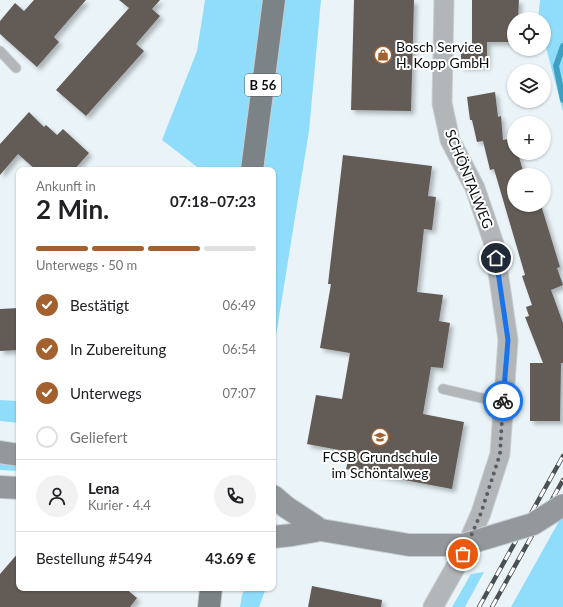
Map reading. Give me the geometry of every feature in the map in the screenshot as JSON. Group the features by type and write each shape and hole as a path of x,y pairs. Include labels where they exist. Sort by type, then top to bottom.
{"main road":[{"name":"B 56","path":"252,167 274,0"},
{"path":"0,452 16,455"},
{"path":"0,487 16,488"},
{"path":"276,499 286,507 321,530"},
{"path":"276,516 321,530 409,545 463,544 533,524 563,505"},
{"path":"276,537 321,530"}],"street":[{"name":"SCHÖNTALWEG","path":"433,607 463,554 481,513 500,454 508,340 494,244 475,188 450,140 442,103 444,0"}],"lane":[{"path":"0,50 16,68"},
{"path":"443,389 503,403"}],"shaded area":[{"path":"205,0 321,0 309,131 276,335 276,167 197,167 162,140 197,51"},
{"path":"540,0 563,0 563,112 548,56 551,56 551,12 539,12"},
{"path":"0,400 16,401 16,423 0,421"},
{"path":"0,464 16,465 16,471 0,470"},
{"path":"563,514 563,607 511,607"},
{"path":"484,572 465,607 452,607 471,574"},
{"path":"244,591 265,591 259,607 240,607"}],"building":[{"path":"34,0 86,0 54,37 59,42 37,67 0,34 0,21 15,3 24,11"},
{"path":"119,0 160,0 152,9 160,16 136,44 144,51 86,116 56,90 129,8"},
{"name":"Bosch Service H. Kopp GmbH","path":"354,0 414,0 411,111 351,110"},
{"path":"472,0 519,0 518,12 507,12 507,42 487,42 487,66 461,67 461,44 472,44"},
{"path":"495,92 498,117 501,116 503,140 507,139 507,160 520,160 522,168 507,168 507,212 543,212 560,267 557,268 563,285 551,290 563,323 563,363 561,363 560,421 530,421 530,363 543,363 525,317 529,316 526,307 532,305 522,276 525,275 494,169 490,170 483,141 477,142 472,120 470,120 467,97"},
{"path":"29,112 44,127 46,125 57,135 63,129 89,153 77,167 33,167 18,154 0,175 0,144"},
{"path":"343,155 432,166 428,196 436,197 432,230 424,229 417,292 443,295 439,321 450,323 443,368 431,367 423,414 464,422 452,489 346,469 350,452 307,444 316,395 342,399 350,353 320,348 331,284 328,284"},
{"path":"16,308 16,350 0,351 0,309"},
{"path":"16,555 16,591 129,591 137,598 130,607 0,607 0,574"},
{"path":"312,586 382,600 381,607 308,607"}],"waterway":[{"path":"563,46 556,66 563,100"}],"railway":[{"path":"479,607 563,456"},
{"path":"492,607 563,480"}],"way so far":[{"path":"463,554 481,513 500,454 503,401"}],"place":[{"name":"Bosch Service H. Kopp GmbH","path":"383,55"},
{"name":"FCSB Grundschule im Schöntalweg","path":"380,437"}],"route":[{"path":"496,258 508,340 503,401"}]}
